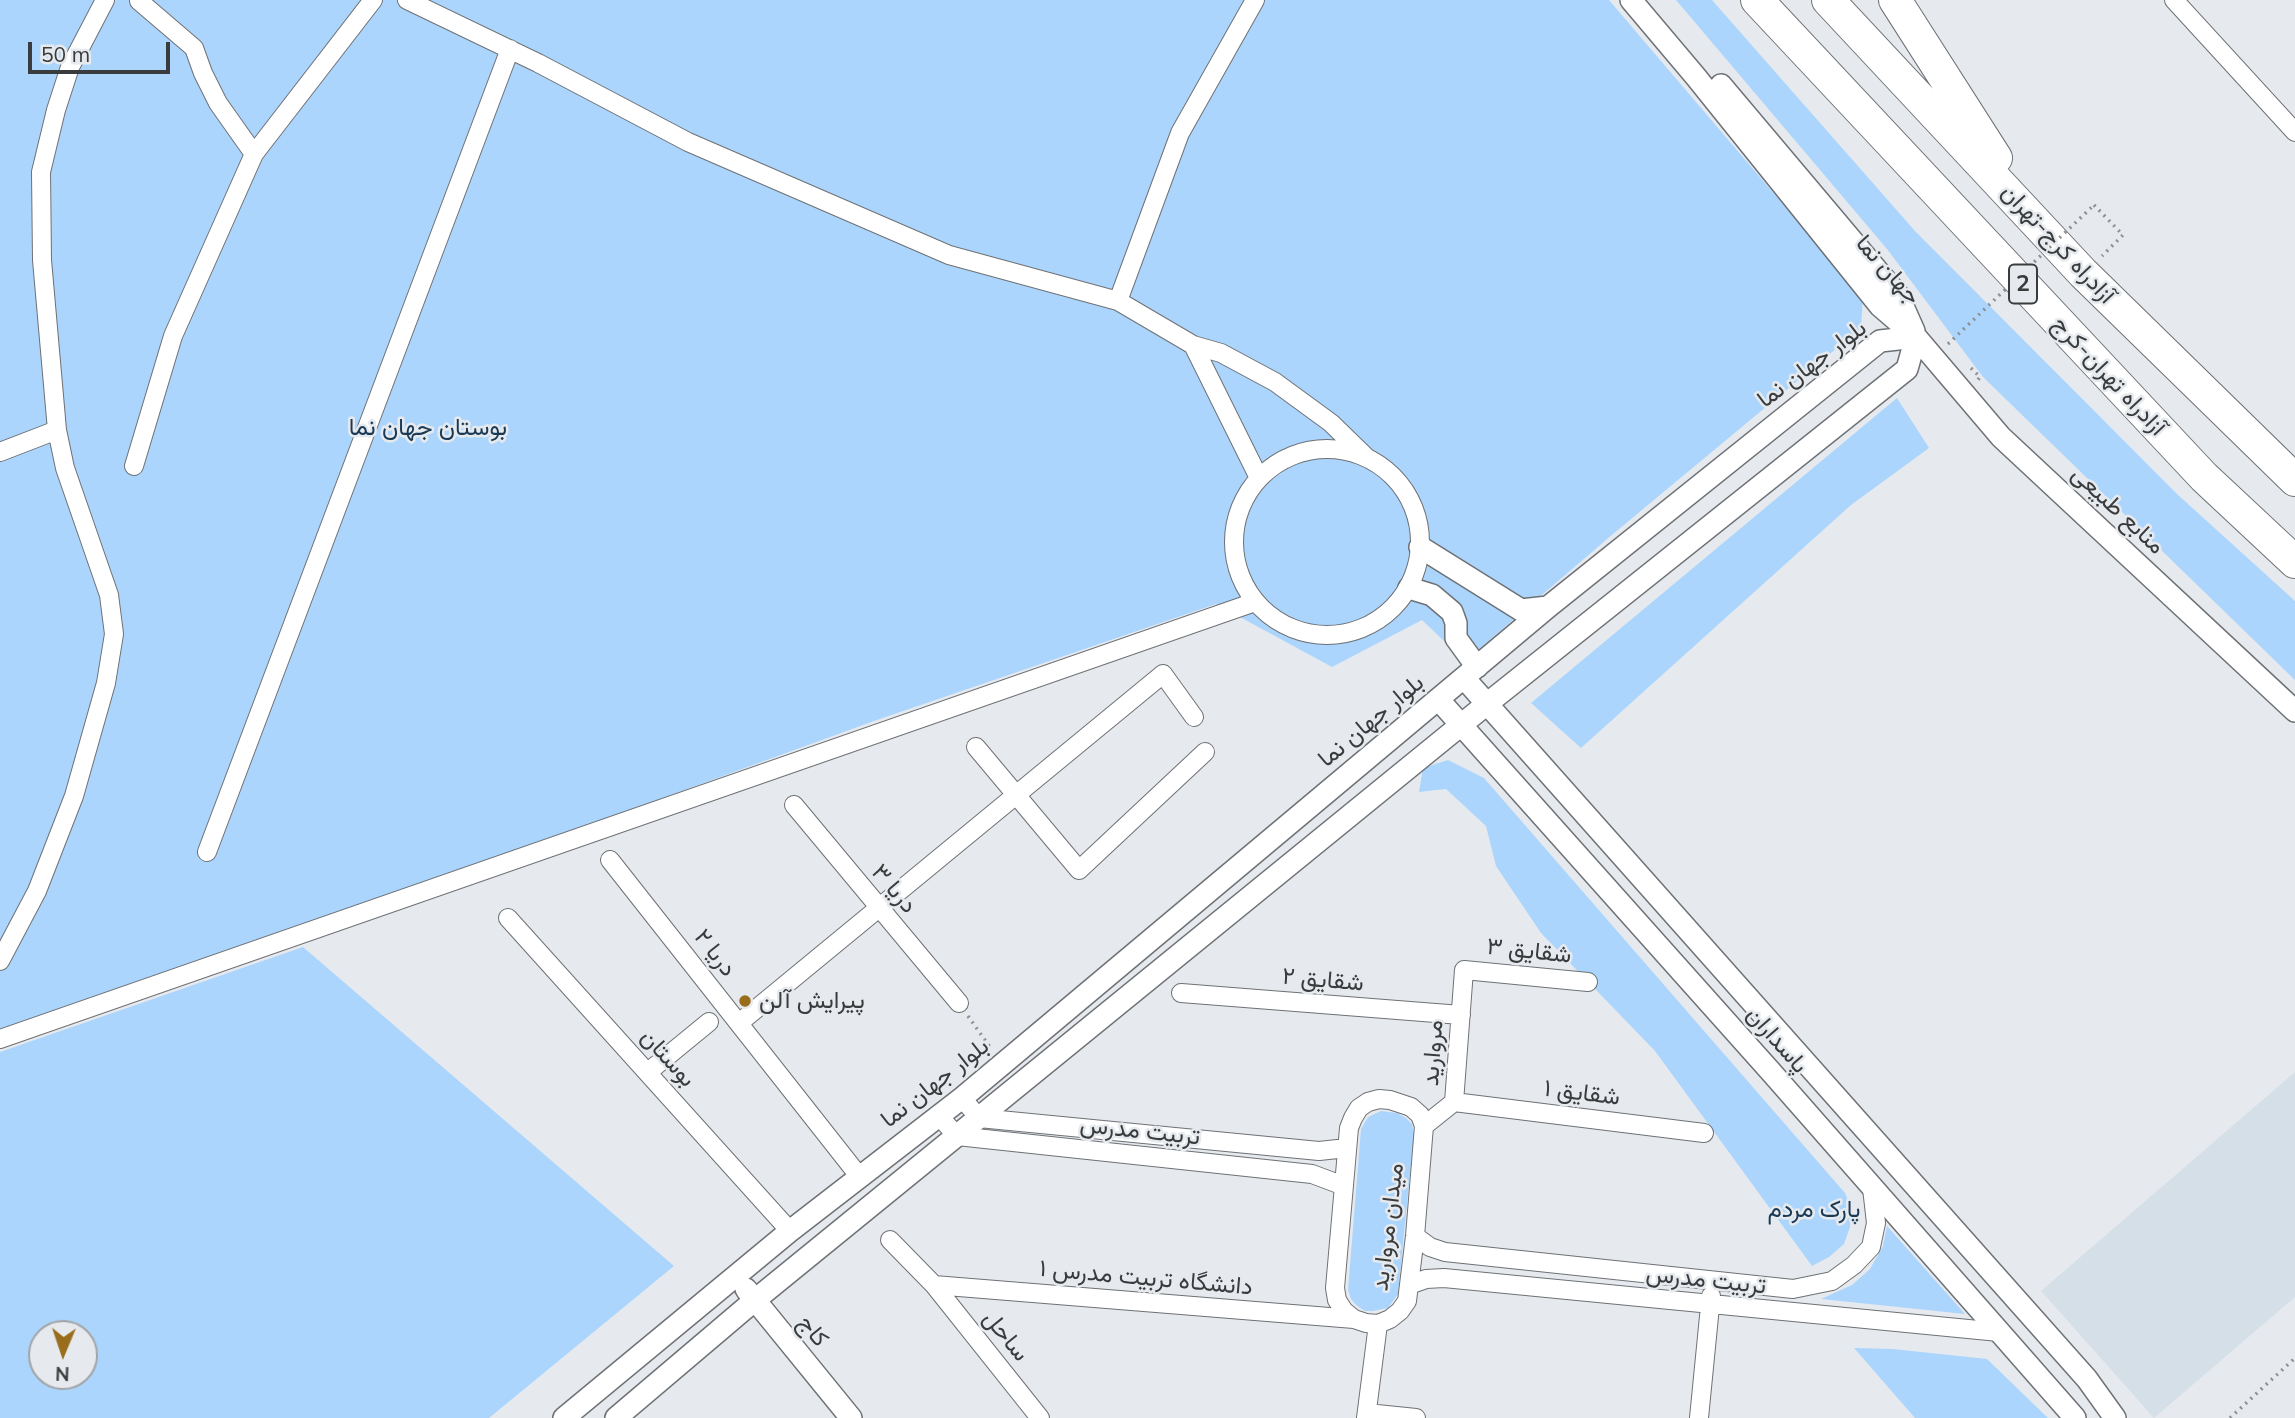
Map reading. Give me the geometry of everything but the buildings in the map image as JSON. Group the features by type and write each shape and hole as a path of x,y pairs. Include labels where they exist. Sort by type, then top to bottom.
{"highway":[{"name":"آزادراه تهران-کرج","path":"1757,0 2204,477 2295,562"},
{"name":"آزادراه کرج-تهران","path":"1828,0 2083,274 2295,480"},
{"path":"1895,0 2036,221"}],"street":[{"path":"0,961 37,891 74,796 106,683 114,634 109,595 65,468 57,430 42,260 41,172 56,110 71,67 105,0"},
{"path":"134,466 173,336 254,154 373,0"},
{"path":"407,0 510,49 688,142 950,255 1118,301 1192,345 1221,353 1275,382 1331,423 1367,458 1390,473 1407,494 1418,520 1420,547 1417,568 1409,588 1393,608 1372,624 1348,633 1323,635 1297,631 1274,619 1255,602 1241,579 1234,553 1235,526 1243,500 1259,478 1282,461 1309,451 1339,450 1367,458"},
{"path":"1118,301 1180,133 1255,0"},
{"name":"جهان نما","path":"1630,0 1696,77 1880,306 1916,337"},
{"name":"جهان نما","path":"1648,0 1898,295 1916,337"},
{"path":"2174,0 2295,132"},
{"path":"139,1 194,48 218,103 254,154"},
{"path":"207,852 510,49"},
{"path":"616,1418 755,1300 1488,703 1907,369 1916,337"},
{"name":"بلوار جهان نما","path":"564,1418 790,1231 962,1098 1548,607 1880,341 1916,337"},
{"name":"منابع طبیعی","path":"1916,337 2001,437 2295,711"},
{"path":"1192,345 1259,478"},
{"path":"0,452 57,430"},
{"path":"1420,547 1521,610 1548,607"},
{"name":"پاسداران","path":"1409,588 1432,595 1452,612 1456,623 1456,638 1470,672 1488,703 2087,1379 2115,1418"},
{"path":"0,1039 1255,602"},
{"path":"739,1023 1163,674 1194,717"},
{"name":"پاسداران","path":"1438,699 2075,1418"},
{"path":"976,747 1079,870 1205,752"},
{"name":"دریا ۳","path":"794,805 958,1003"},
{"name":"دریا ۲","path":"610,860 859,1176"},
{"name":"بوستان","path":"508,918 790,1231"},
{"name":"شقایق ۳","path":"1464,970 1588,982"},
{"name":"مروارید","path":"1424,1126 1454,1102 1464,970"},
{"name":"شقایق ۲","path":"1181,993 1461,1016"},
{"path":"648,1072 709,1022"},
{"path":"1772,1073 1799,1054"},
{"path":"962,1098 979,1118"},
{"name":"میدان مروارید","path":"1379,1099 1401,1103 1420,1115 1424,1126 1407,1301 1390,1319 1378,1324 1366,1323 1354,1319 1344,1311 1337,1300 1335,1288 1347,1148 1353,1118 1359,1108 1379,1099"},
{"name":"شقایق ۱","path":"1454,1102 1704,1133"},
{"path":"938,1115 957,1136"},
{"name":"تربیت مدرس","path":"979,1118 1319,1151 1347,1148"},
{"name":"تربیت مدرس","path":"957,1136 1312,1174 1344,1186"},
{"name":"تربیت مدرس","path":"1415,1236 1430,1247 1445,1252 1793,1289 1832,1281 1854,1265 1871,1247 1876,1223 1872,1188"},
{"name":"ساحل","path":"890,1240 934,1286 1040,1418"},
{"name":"کاج","path":"736,1276 851,1418"},
{"name":"تربیت مدرس","path":"1409,1285 1426,1279 1444,1278 2000,1332"},
{"path":"1699,1418 1713,1281"},
{"name":"۱ دانشگاه تربیت مدرس","path":"934,1286 1354,1319"},
{"path":"1378,1324 1367,1415 1416,1418"}],"path":[{"path":"1948,344 2094,205 2123,235 2083,274"},
{"path":"958,1003 1002,1064"},
{"path":"2230,1418 2295,1358"}],"shaded area":[{"path":"2295,1072 2295,1297 2154,1418 2041,1291"}],"green space":[{"name":"بوستان جهان نما","path":"0,0 1609,0 1863,298 1861,328 1465,661 1422,620 1332,667 1216,604 874,721 69,1014 0,1036"},
{"path":"1676,0 1712,0 1915,231 2177,494 2295,601 2295,680 1983,377 1887,249"},
{"path":"1897,398 1929,448 1851,505 1581,748 1531,703"},
{"name":"پارک مردم","path":"1448,760 1484,778 1845,1193 1851,1208 1850,1227 1844,1244 1829,1257 1812,1266 1655,1051 1541,933 1496,866 1486,826 1446,789 1419,792 1423,768"},
{"path":"303,947 674,1266 489,1418 0,1418 0,1052"},
{"path":"1381,1111 1397,1113 1406,1118 1412,1124 1414,1133 1398,1294 1388,1308 1365,1311 1351,1299 1348,1290 1361,1129 1368,1117"},
{"path":"1887,1226 1965,1314 1821,1299 1852,1285 1870,1269 1883,1246"},
{"path":"1854,1348 1893,1349 1987,1359 2048,1418 1915,1418"}],"place":[{"name":"پیرایش آلن","path":"745,1001"}]}
